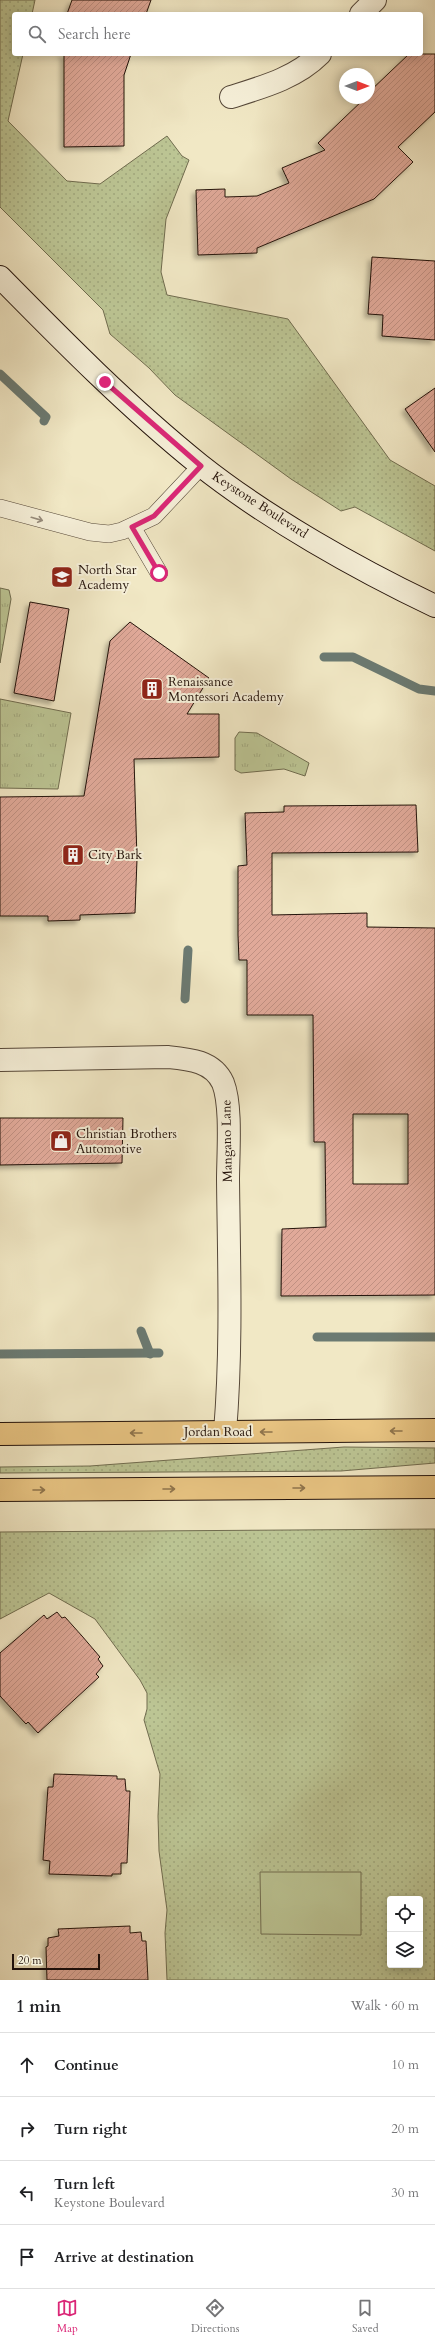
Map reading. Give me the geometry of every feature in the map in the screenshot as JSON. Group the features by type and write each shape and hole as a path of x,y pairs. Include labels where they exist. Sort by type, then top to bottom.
{"main road":[{"name":"Jordan Road","path":"0,1434 435,1430"},
{"path":"0,1490 435,1487"}],"street":[{"path":"363,12 375,0"},
{"path":"231,97 275,84 313,62 318,56"},
{"name":"Keystone Boulevard","path":"0,277 105,382 201,466 238,492 332,551 435,606"},
{"name":"Mangano Lane","path":"0,1060 168,1057 188,1059 203,1063 215,1071 222,1083 227,1099 229,1385 226,1432"}],"lane":[{"path":"0,508 90,532 109,534 132,527 154,516 201,466"},
{"path":"132,527 159,573"}],"green space":[{"path":"0,0 35,0 32,12 12,12 12,56 23,56 8,121 67,181 100,184 167,136 182,156 189,160 166,219 161,272 167,295 288,319 390,460 435,486 435,551 355,507 341,511 291,479 175,395 149,368 110,334 103,310 0,207"},
{"path":"0,588 9,590 11,599 0,663"},
{"path":"0,699 71,713 58,789 0,788"},
{"path":"239,732 257,733 309,763 305,776 284,769 241,773 235,770 235,738"},
{"path":"344,1447 435,1448 435,1463 341,1471 0,1473 0,1467 90,1466"},
{"path":"435,1529 435,1980 167,1980 165,1933 167,1910 159,1851 158,1816 160,1774 144,1720 147,1709 147,1693 140,1680 95,1619 49,1593 0,1619 0,1532"},
{"path":"260,1872 361,1872 361,1935 261,1934"}],"building":[{"path":"72,0 151,0 147,12 68,12"},
{"path":"435,54 435,112 398,147 413,162 374,199 257,248 257,253 198,255 196,190 225,189 225,197 257,196 289,183 282,168 325,150 318,143 359,104 375,104 375,86 407,56"},
{"path":"64,56 130,56 124,75 124,146 64,147"},
{"path":"372,257 435,261 435,340 382,336 383,315 368,314"},
{"path":"435,388 435,452 405,409"},
{"path":"30,602 69,609 54,701 14,693"},
{"path":"130,622 209,678 187,714 219,714 219,757 134,759 137,859 135,913 80,915 80,920 48,921 48,916 0,916 0,797 84,796 110,641"},
{"path":"416,805 418,852 272,853 272,915 367,913 367,927 435,928 435,1295 281,1296 282,1229 326,1227 325,1142 314,1142 313,1015 247,1015 247,960 239,960 238,866 247,865 245,813 284,812 284,806","holes":["353,1114 408,1114 408,1184 353,1184"]},
{"name":"Christian Brothers Automotive","path":"0,1118 123,1118 122,1163 0,1165"},
{"path":"57,1612 62,1618 65,1617 100,1657 98,1659 103,1666 96,1674 99,1677 38,1733 28,1722 26,1724 0,1696 0,1653 44,1615 47,1619"},
{"path":"54,1774 117,1776 117,1779 125,1779 126,1791 130,1791 127,1863 121,1863 121,1874 112,1874 112,1876 49,1874 50,1861 43,1860 48,1787 53,1787"},
{"path":"130,1926 130,1933 141,1932 142,1941 146,1941 148,1980 47,1980 46,1947 48,1946 48,1938 59,1936 58,1929"}],"waterway":[{"path":"0,374 46,417 44,421"},
{"path":"324,657 353,657 419,689 435,691"},
{"path":"185,999 188,950"},
{"path":"141,1331 150,1354"},
{"path":"317,1337 435,1337"},
{"path":"0,1354 159,1353"}],"place":[{"name":"North Star Academy","path":"62,577"},
{"name":"Renaissance Montessori Academy","path":"152,689"},
{"name":"City Bark","path":"73,855"},
{"name":"Christian Brothers Automotive","path":"61,1141"}],"route":[{"path":"105,382 128,404 201,466 154,516 132,527 159,573"}]}
